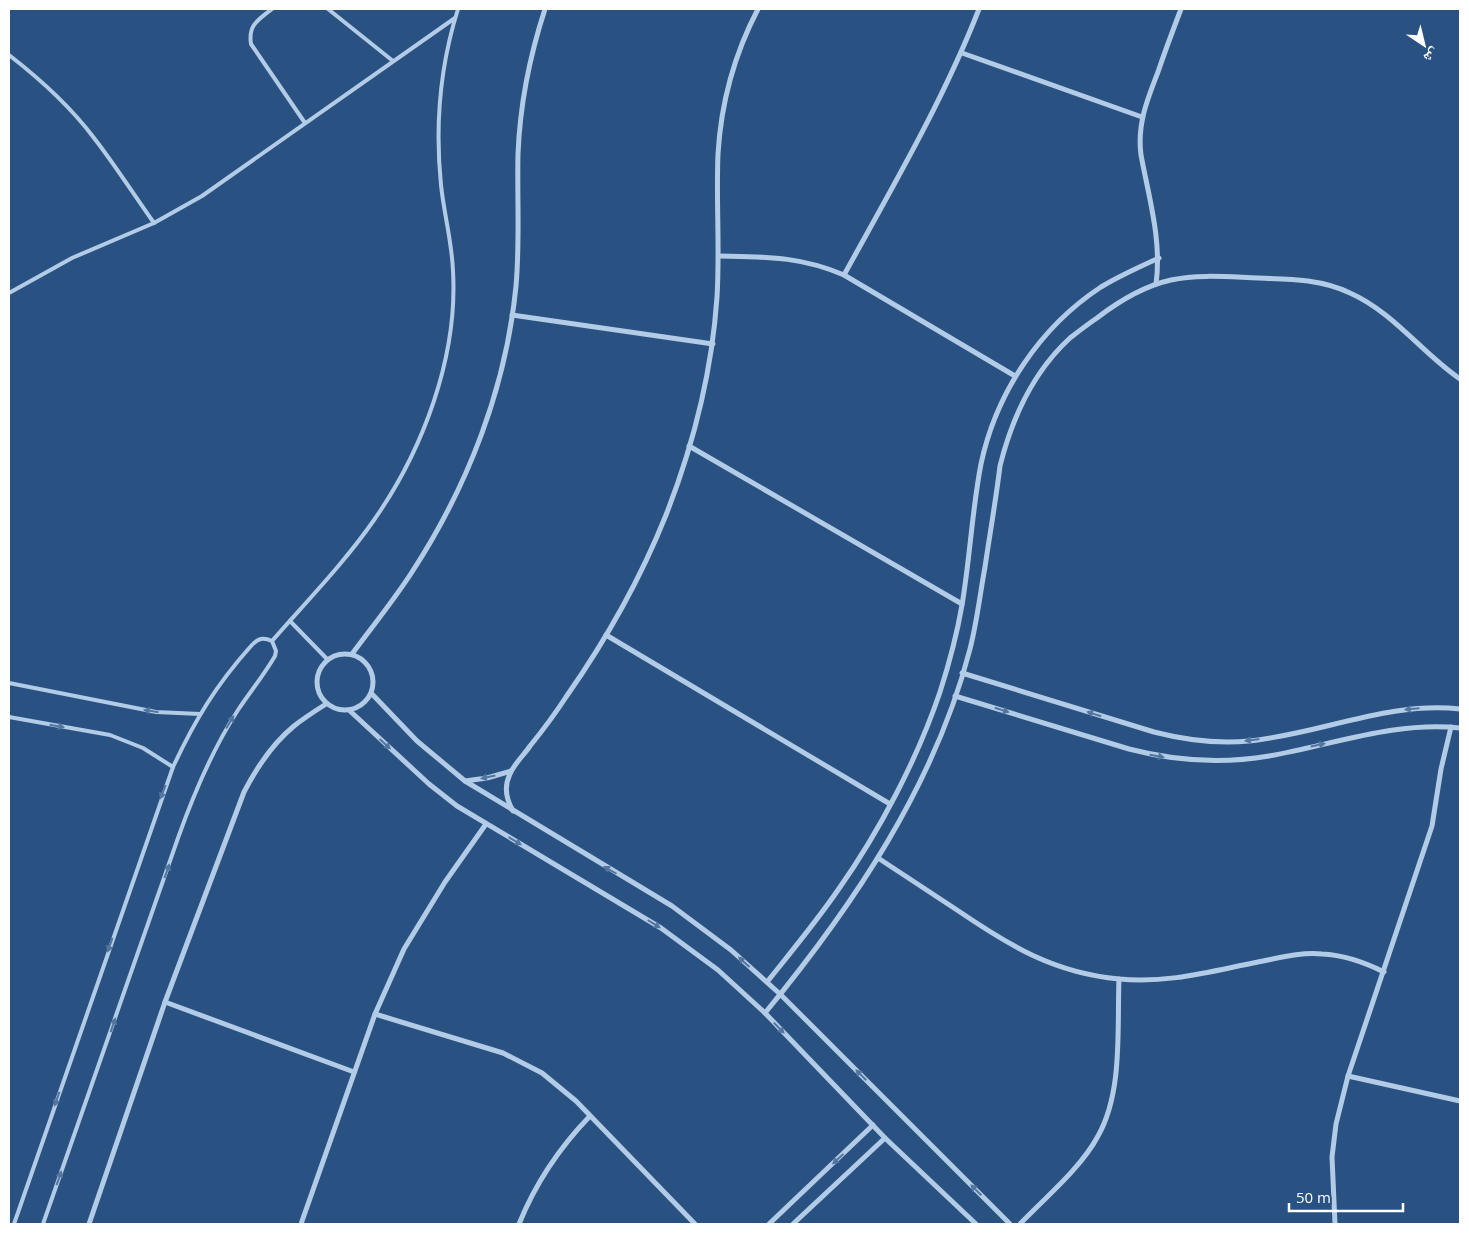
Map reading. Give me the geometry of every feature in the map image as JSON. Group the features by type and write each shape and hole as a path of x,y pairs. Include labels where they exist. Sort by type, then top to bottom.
{"street":[{"path":"352,654 412,573 436,532 458,490 488,416 500,378 512,315 518,254 520,119 533,51 545,9"},
{"path":"513,811 509,804 506,789 510,771 557,710 606,635 638,578 676,488 689,446 713,344 719,256 717,193 720,129 724,104 738,56 758,9"},
{"path":"844,275 917,141 962,53 979,9"},
{"path":"1156,284 1158,258 1139,141 1142,117 1180,9"},
{"path":"962,53 1142,117"},
{"path":"719,256 796,259 826,267 844,275 1016,376"},
{"path":"767,982 838,889 866,847 917,749 939,694 956,632 962,604 981,464 987,440 1002,399 1038,344 1079,304 1101,287 1158,258"},
{"path":"765,1013 845,906 878,858 916,789 932,755 955,696 970,649 978,612 1000,466 1009,434 1025,397 1043,369 1070,338 1108,309 1156,284 1185,278 1215,276 1304,280 1336,287 1366,301 1460,379"},
{"path":"512,315 713,344"},
{"path":"689,446 962,604"},
{"path":"606,635 890,804"},
{"path":"352,654 360,658 371,669 374,677 374,686 372,694 363,705 350,711 341,711 326,704 321,698 317,681 322,666 328,660 335,656 352,654"},
{"path":"962,673 1154,732 1172,737 1210,742 1268,738 1387,712 1432,708 1460,709"},
{"path":"372,694 417,741 465,781 672,906 731,950 780,994 1010,1224"},
{"path":"955,696 1154,756 1183,759 1243,759 1267,756 1394,729 1432,726 1460,728"},
{"path":"89,1224 165,1002 238,807 260,763 282,737 294,725 326,704"},
{"path":"350,711 429,784 457,806 661,928 718,970 765,1013 885,1138 976,1224"},
{"path":"1335,1224 1332,1157 1336,1124 1348,1076 1432,826 1441,769 1451,727"},
{"path":"465,781 487,778 510,771"},
{"path":"301,1224 375,1014 404,949 444,882 486,824"},
{"path":"878,858 1003,941 1025,953 1070,970 1119,979 1170,979 1285,956 1310,953 1339,955 1354,959 1384,972"},
{"path":"1020,1224 1088,1152 1106,1121 1112,1104 1115,1086 1119,979"},
{"path":"165,1002 354,1072"},
{"path":"375,1014 503,1053 523,1062 560,1086 695,1224"},
{"path":"1348,1076 1460,1101"},
{"path":"519,1224 534,1189 546,1169 559,1150 590,1116"},
{"path":"769,1224 873,1126"},
{"path":"793,1224 885,1138"}],"lane":[{"path":"271,9 252,26 251,44 305,123"},
{"path":"328,9 393,61"},
{"path":"272,641 355,544 390,497 417,445 437,389 450,331 453,272 439,159 439,111 443,73 458,9"},
{"path":"9,293 72,258 154,224 202,196 455,18"},
{"path":"9,55 50,89 72,112 108,156 154,224"},
{"path":"290,621 328,660"},
{"path":"14,1224 173,767 200,714 229,670 256,640 265,638 272,641 276,651 275,656 238,710 198,784 43,1224"},
{"path":"9,683 156,712 200,714"},
{"path":"9,717 110,735 143,748 173,767"}]}
